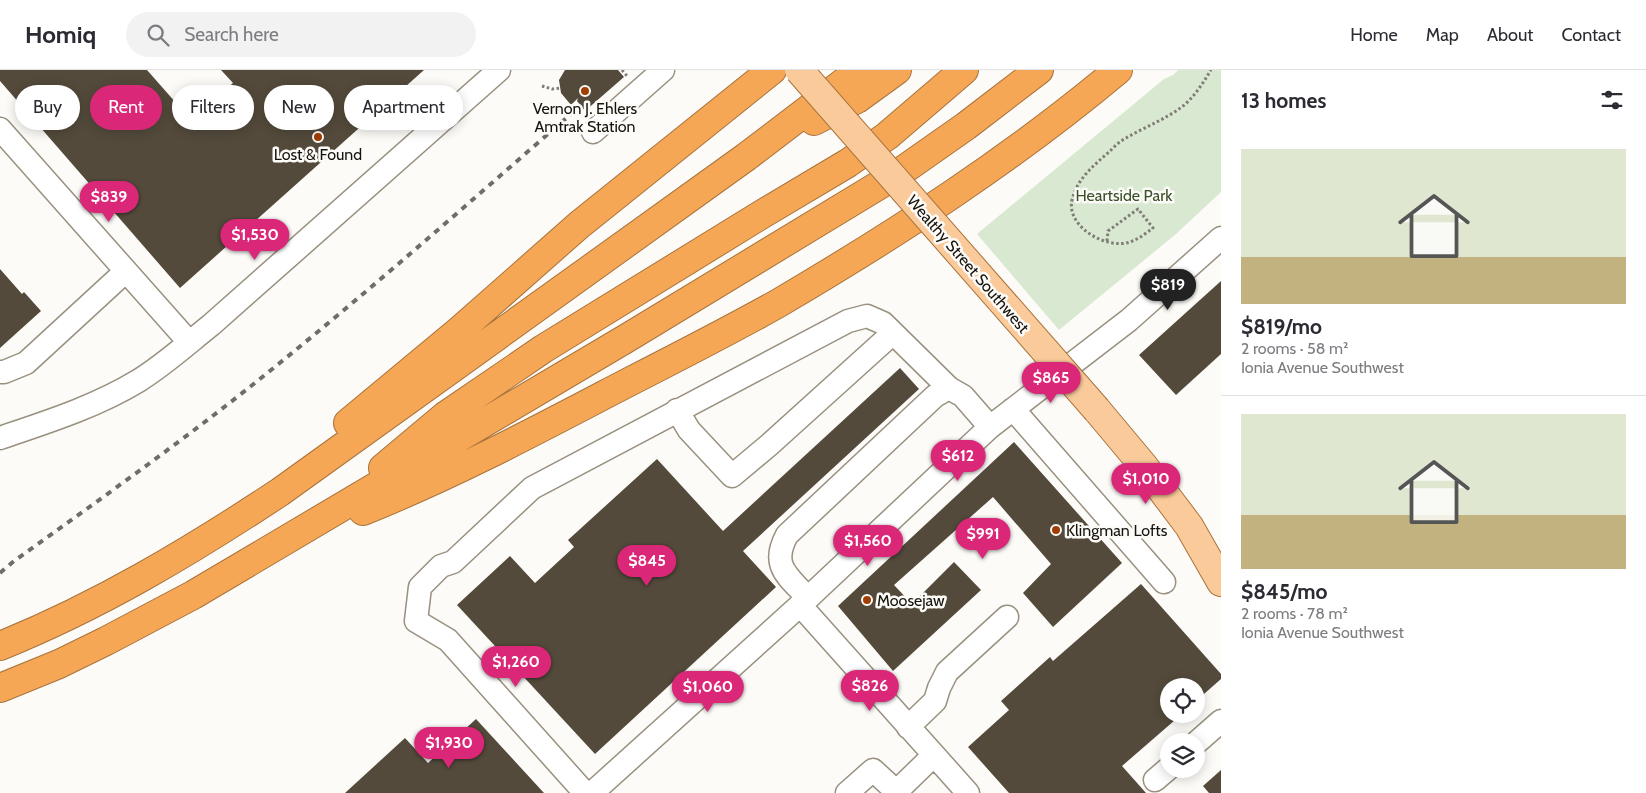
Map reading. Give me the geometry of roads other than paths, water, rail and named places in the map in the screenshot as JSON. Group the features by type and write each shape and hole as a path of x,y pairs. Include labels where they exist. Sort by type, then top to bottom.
{"highway":[{"path":"214,534 460,330 580,225 772,70"},
{"path":"5,644 80,610 153,571 288,486 746,157 860,70"},
{"path":"746,157 857,98 897,70"},
{"path":"320,520 451,411 543,349 868,150 964,70"},
{"path":"0,688 58,664 145,621 278,545 627,338 899,173 966,126 1039,70"},
{"path":"278,545 434,481 775,305 889,236 966,186 1051,125 1118,70"}],"main road":[{"name":"Wealthy Street Southwest","path":"799,70 1143,465 1189,526 1220,579"}],"street":[{"path":"1,436 95,404 138,381 211,325 499,70"},
{"path":"593,132 650,74"},
{"path":"0,129 189,342"},
{"path":"592,793 804,602 985,432 1130,320 1221,238"},
{"path":"0,372 26,363 126,271"},
{"path":"585,793 448,640 416,620 420,587 441,566 453,562 532,488 848,321 867,316 883,322 948,388 963,396 985,432"},
{"path":"677,410 688,430 732,476 769,445 892,332"},
{"path":"948,388 935,396 787,535 782,544 779,559 804,602 904,722 968,793"},
{"path":"1013,409 1164,582"},
{"path":"904,722 929,692 939,688 947,672 1007,617"},
{"path":"1205,736 1221,721"},
{"path":"847,793 872,770 898,792 934,755"}],"railway":[{"path":"0,573 246,390 329,323 571,114"}],"place":[{"name":"Vernon J. Ehlers Amtrak Station","path":"585,91"},
{"name":"Lost & Found","path":"318,137"},
{"name":"Klingman Lofts","path":"1056,530"},
{"name":"Moosejaw","path":"867,600"}],"park label":[{"name":"Heartside Park","path":"1124,195"}]}
